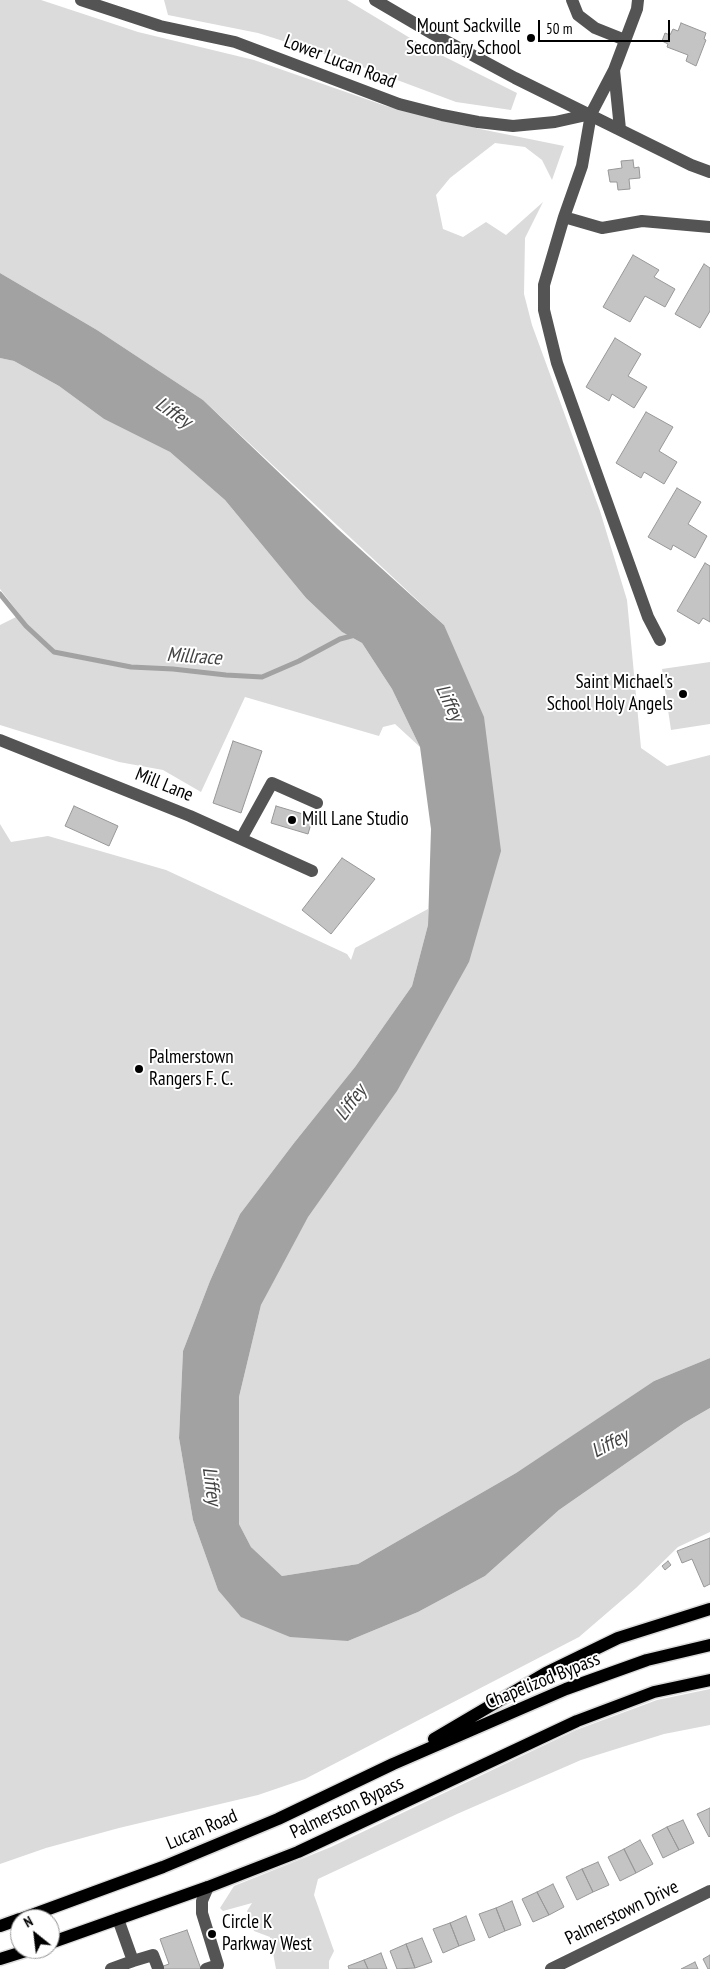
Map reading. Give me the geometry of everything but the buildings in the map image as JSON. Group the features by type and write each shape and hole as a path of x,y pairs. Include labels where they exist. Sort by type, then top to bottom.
{"main road":[{"path":"393,1764 546,1673 618,1638 710,1609"},
{"name":"Chapelizod Bypass","path":"393,1764 566,1689 647,1660 710,1645"},
{"name":"Palmerston Bypass","path":"60,1939 208,1887 298,1852 577,1721 654,1692 710,1680"},
{"name":"Lucan Road","path":"48,1909 163,1868 278,1819 393,1764"}],"street":[{"name":"Lower Lucan Road","path":"81,0 160,26 235,42 399,104 442,115 514,126 556,122 591,114"},
{"path":"375,0 433,34 691,165 710,172"},
{"path":"572,0 578,15 595,28 624,40"},
{"path":"638,0 637,9 614,70 591,114 582,166 564,217 544,285 544,310 557,362 648,617 660,640"},
{"path":"614,70 620,129"},
{"path":"564,217 602,228 642,221 710,227"},
{"name":"Mill Lane","path":"0,740 190,816 312,871"},
{"path":"241,839 272,783 316,803"},
{"path":"208,1887 202,1901 202,1913 215,1968"},
{"name":"Palmerstown Drive","path":"551,1969 710,1891"},
{"path":"118,1919 134,1961"},
{"path":"111,1969 153,1955 158,1968"}],"shaded area":[{"path":"0,0 41,0 138,32 254,60 386,106 480,129 564,146 552,180 542,160 525,147 495,143 450,178 436,195 443,229 463,237 486,222 506,235 543,202 525,238 524,294 532,325 600,511 627,600 641,748 667,766 710,755 710,1358 654,1381 516,1473 358,1564 282,1576 251,1547 239,1524 239,1397 261,1305 308,1212 469,962 444,625 203,400 97,330 0,273"},
{"path":"164,0 347,0 425,47 517,93 511,110 456,102 349,62 258,33 168,15"},
{"path":"0,358 14,361 59,386 104,419 170,452 225,500 306,598 342,632 362,643 392,689 420,747 395,724 383,727 379,736 245,697 201,792 163,770 119,762 0,725 0,625 20,615 0,589"},
{"name":"Saint Michael's School Holy Angels","path":"710,662 710,724 671,730 662,669"},
{"path":"0,824 11,842 48,836 166,870 347,954 351,960 355,948 428,909 428,925 412,986 355,1067 240,1214 210,1281 183,1351 179,1438 193,1520 218,1590 348,1641 418,1612 485,1576 559,1510 684,1423 710,1408 710,1532 678,1547 636,1588 579,1637 305,1779 258,1795 119,1828 46,1848 0,1864"},
{"path":"710,1689 710,1725 664,1734 581,1760 457,1814 318,1879 314,1895 334,1951 329,1961 329,1969 276,1969 270,1937 254,1931 247,1911 252,1903 223,1911 220,1908 234,1886 331,1847 576,1730 657,1700"}],"water":[{"name":"Liffey","path":"0,273 97,330 203,400 338,529 444,625 484,717 501,851 469,962 397,1091 308,1217 261,1305 239,1397 239,1524 251,1547 282,1576 358,1564 516,1473 654,1381 710,1358 710,1408 684,1423 559,1510 485,1576 418,1612 348,1641 290,1637 241,1617 218,1590 193,1520 179,1438 183,1351 210,1281 240,1214 355,1067 412,986 428,925 431,829 420,747 392,689 362,643 342,632 306,598 225,500 170,452 104,419 59,386 14,361 0,358"}],"waterway":[{"name":"Millrace","path":"0,594 26,626 54,652 131,667 262,677 299,661 340,639 355,635"}],"place":[{"name":"Mount Sackville Secondary School","path":"531,38"},
{"name":"Saint Michael's School Holy Angels","path":"683,694"},
{"name":"Mill Lane Studio","path":"292,820"},
{"name":"Palmerstown Rangers F. C.","path":"139,1069"},
{"name":"Circle K Parkway West","path":"212,1934"}]}
